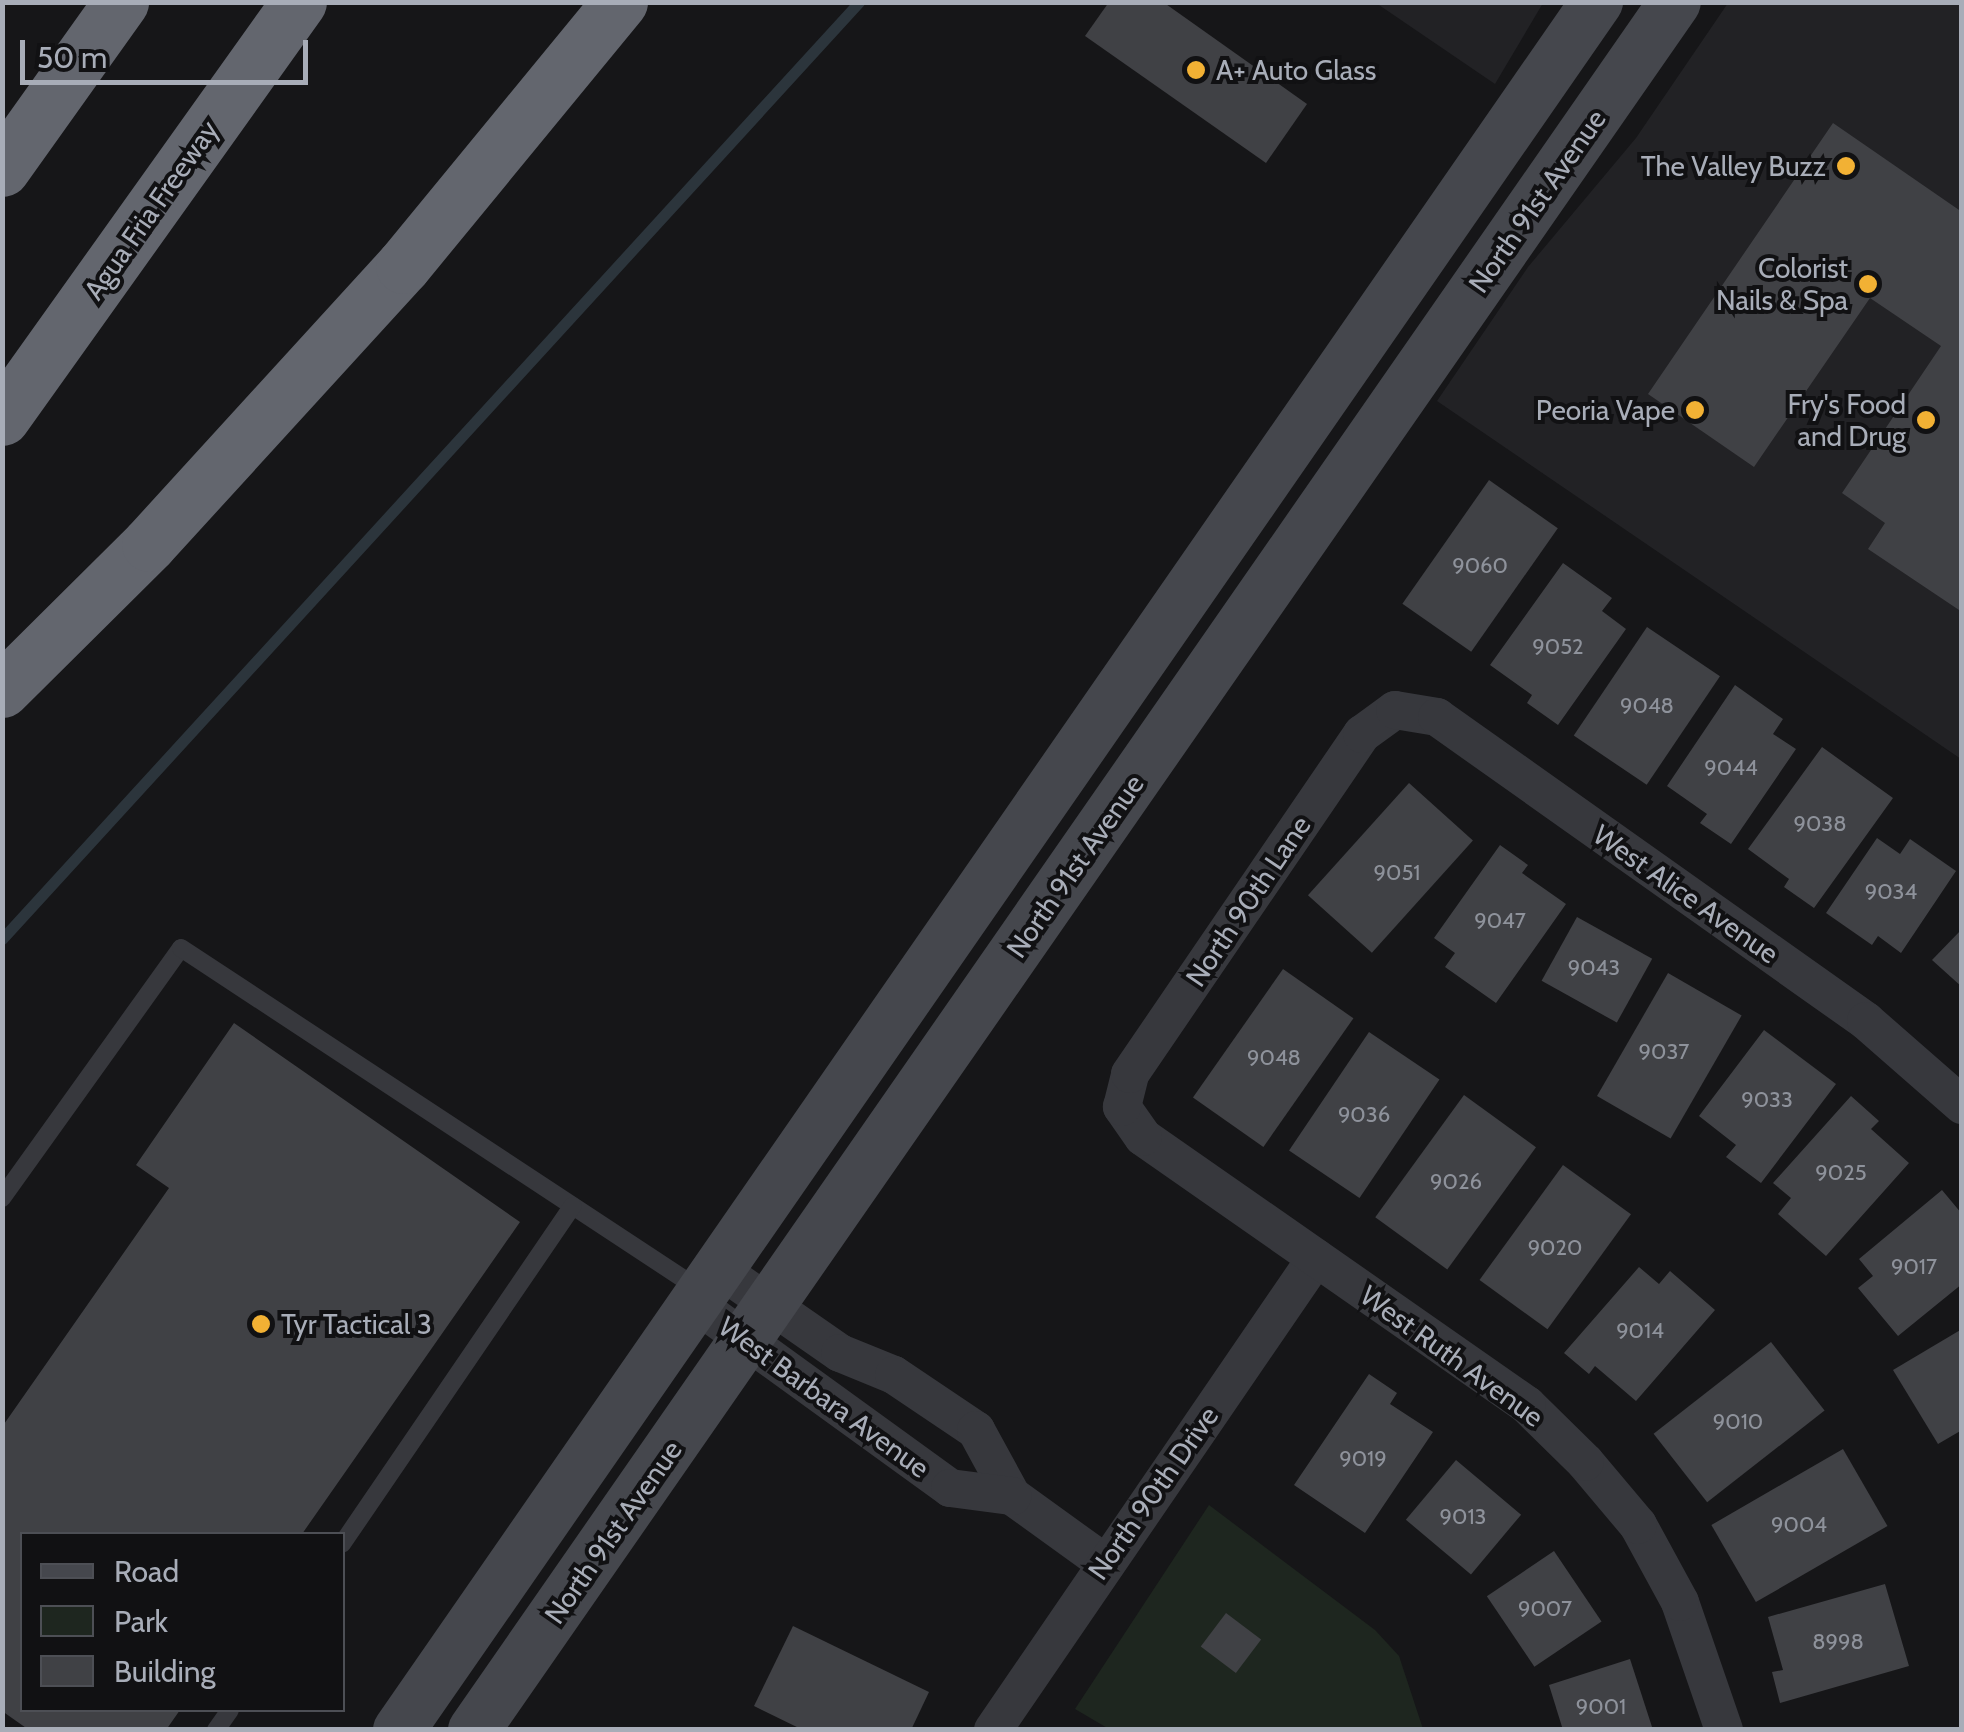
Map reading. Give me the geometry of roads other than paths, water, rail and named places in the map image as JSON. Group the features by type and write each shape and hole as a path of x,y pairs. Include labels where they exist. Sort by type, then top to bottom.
{"highway":[{"path":"2,169 121,2"},
{"name":"Agua Fria Freeway","path":"2,418 299,2"},
{"path":"2,690 149,544 391,280 620,2"}],"main road":[{"path":"399,1730 1596,2"},
{"name":"North 91st Avenue","path":"474,1730 1675,2"}],"street":[{"name":"West Alice Avenue","path":"1395,710 1437,717 1866,1021 1962,1105"},
{"name":"North 90th Lane","path":"1122,1106 1130,1074 1362,734 1395,710"},
{"name":"West Ruth Avenue","path":"1122,1106 1143,1137 1526,1405 1585,1462 1638,1524 1680,1602 1724,1730"},
{"name":"North 90th Drive","path":"993,1730 1316,1258"},
{"name":"West Barbara Avenue","path":"706,1288 759,1321 950,1488 1012,1496"},
{"name":"West Barbara Avenue","path":"759,1321 894,1376 976,1430 1012,1496 1105,1563"}],"lane":[{"path":"2,1198 181,948 706,1288"},
{"path":"345,1540 574,1206"}],"waterway":[{"path":"2,939 859,2"}],"place":[{"name":"A+ Auto Glass","path":"1196,70"},
{"name":"The Valley Buzz","path":"1846,166"},
{"name":"Colorist Nails & Spa","path":"1868,284"},
{"name":"Peoria Vape","path":"1695,410"},
{"name":"Fry's Food and Drug","path":"1926,420"},
{"name":"Tyr Tactical 3","path":"261,1324"}]}
